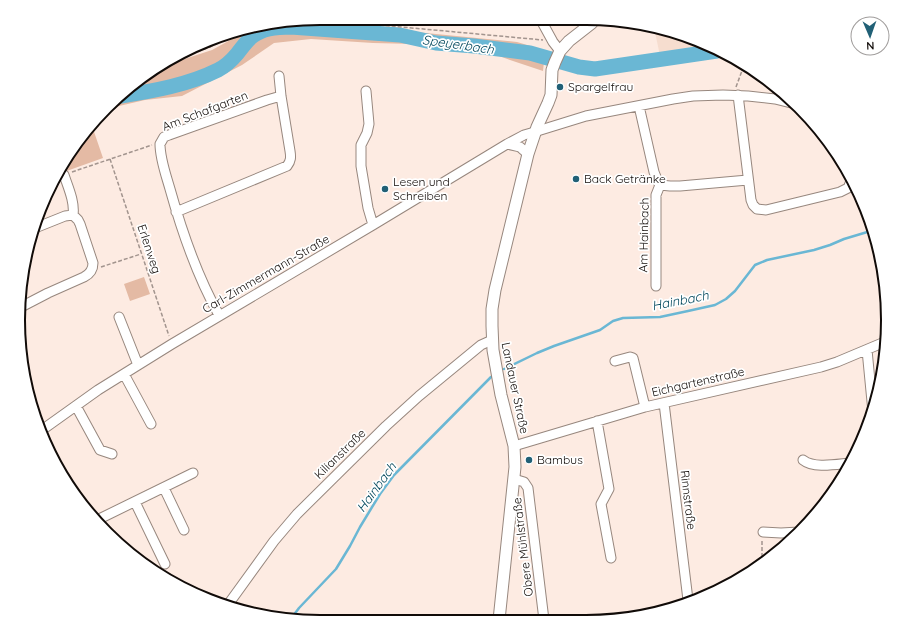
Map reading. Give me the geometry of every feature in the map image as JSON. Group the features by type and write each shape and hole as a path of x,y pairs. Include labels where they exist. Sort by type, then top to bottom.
{"main road":[{"path":"557,49 589,25"},
{"name":"Landauer Straße","path":"500,615 515,467 514,446 498,379 493,350 492,310 495,290 528,154 539,121 551,95 552,70 557,49"}],"street":[{"path":"544,25 557,49"},
{"path":"176,212 287,166 291,157 279,76"},
{"path":"366,91 369,124 361,152 364,192 373,225"},
{"path":"738,95 748,180 753,205 762,210 766,210 840,192 849,186"},
{"name":"Am Schafgarten","path":"219,315 207,292 176,212 161,158 160,144 164,137 169,135 281,96"},
{"name":"Carl-Zimmermann-Straße","path":"45,428 98,390 219,315 524,135 586,116 693,96 759,96 785,102"},
{"name":"Am Hainbach","path":"638,106 654,172 660,185"},
{"path":"507,144 520,147 528,154"},
{"path":"26,305 89,275 93,268 93,263 80,224 74,215 72,198 64,175"},
{"name":"Am Hainbach","path":"660,185 680,186 748,180"},
{"name":"Am Hainbach","path":"656,286 656,195 660,185"},
{"path":"41,226 65,216 74,215"},
{"path":"119,316 138,365"},
{"name":"Kilianstraße","path":"231,601 274,541 320,490 419,396 481,344 492,340"},
{"name":"Eichgartenstraße","path":"514,446 664,402 821,367 879,344"},
{"path":"867,350 871,395"},
{"path":"615,361 630,357 633,358 645,407"},
{"path":"124,374 151,424"},
{"name":"Rinnstraße","path":"664,402 688,597"},
{"path":"76,406 100,450 112,454"},
{"path":"597,421 609,489 601,504 611,558"},
{"path":"803,460 810,464 819,465 844,463"},
{"path":"101,518 193,473"},
{"name":"Obere Mühlstraße","path":"514,479 524,482 528,488 543,615"},
{"path":"164,488 184,530"},
{"path":"135,502 165,564"},
{"path":"763,532 791,532"}],"path":[{"path":"377,25 548,41 557,49"},
{"path":"196,52 215,44"},
{"path":"738,95 736,89 742,70"},
{"path":"64,175 160,144"},
{"name":"Erlenweg","path":"110,159 172,344"},
{"path":"93,268 99,268 142,254"},
{"path":"762,557 763,532"}],"shaded area":[{"path":"344,25 517,42 534,47 545,53 543,71 491,53 471,50 442,50 413,44 311,39 274,43 242,65 182,96 145,100 116,107 140,86 172,65 180,60 212,50 233,38 262,31 301,26"},
{"path":"655,34 703,49 660,56"},
{"path":"94,131 103,158 65,171"},
{"path":"144,277 150,294 130,301 124,284"}],"waterway":[{"name":"Speyerbach","path":"291,27 400,35 436,43 530,53 579,67 595,69 710,52"},
{"name":"Speyerbach","path":"129,95 170,87 195,80 220,69 235,56 248,40 257,33 264,31"},
{"name":"Hainbach","path":"504,369 554,346 600,330 613,321 623,318 660,317 715,305 726,299 735,291 755,265 767,260 814,250 867,232"},
{"name":"Hainbach","path":"295,613 336,569 380,494 394,475 491,377"}],"place":[{"name":"Spargelfrau","path":"560,87"},
{"name":"Back Getränke","path":"576,179"},
{"name":"Lesen und Schreiben","path":"385,189"},
{"name":"Bambus","path":"529,460"}]}
